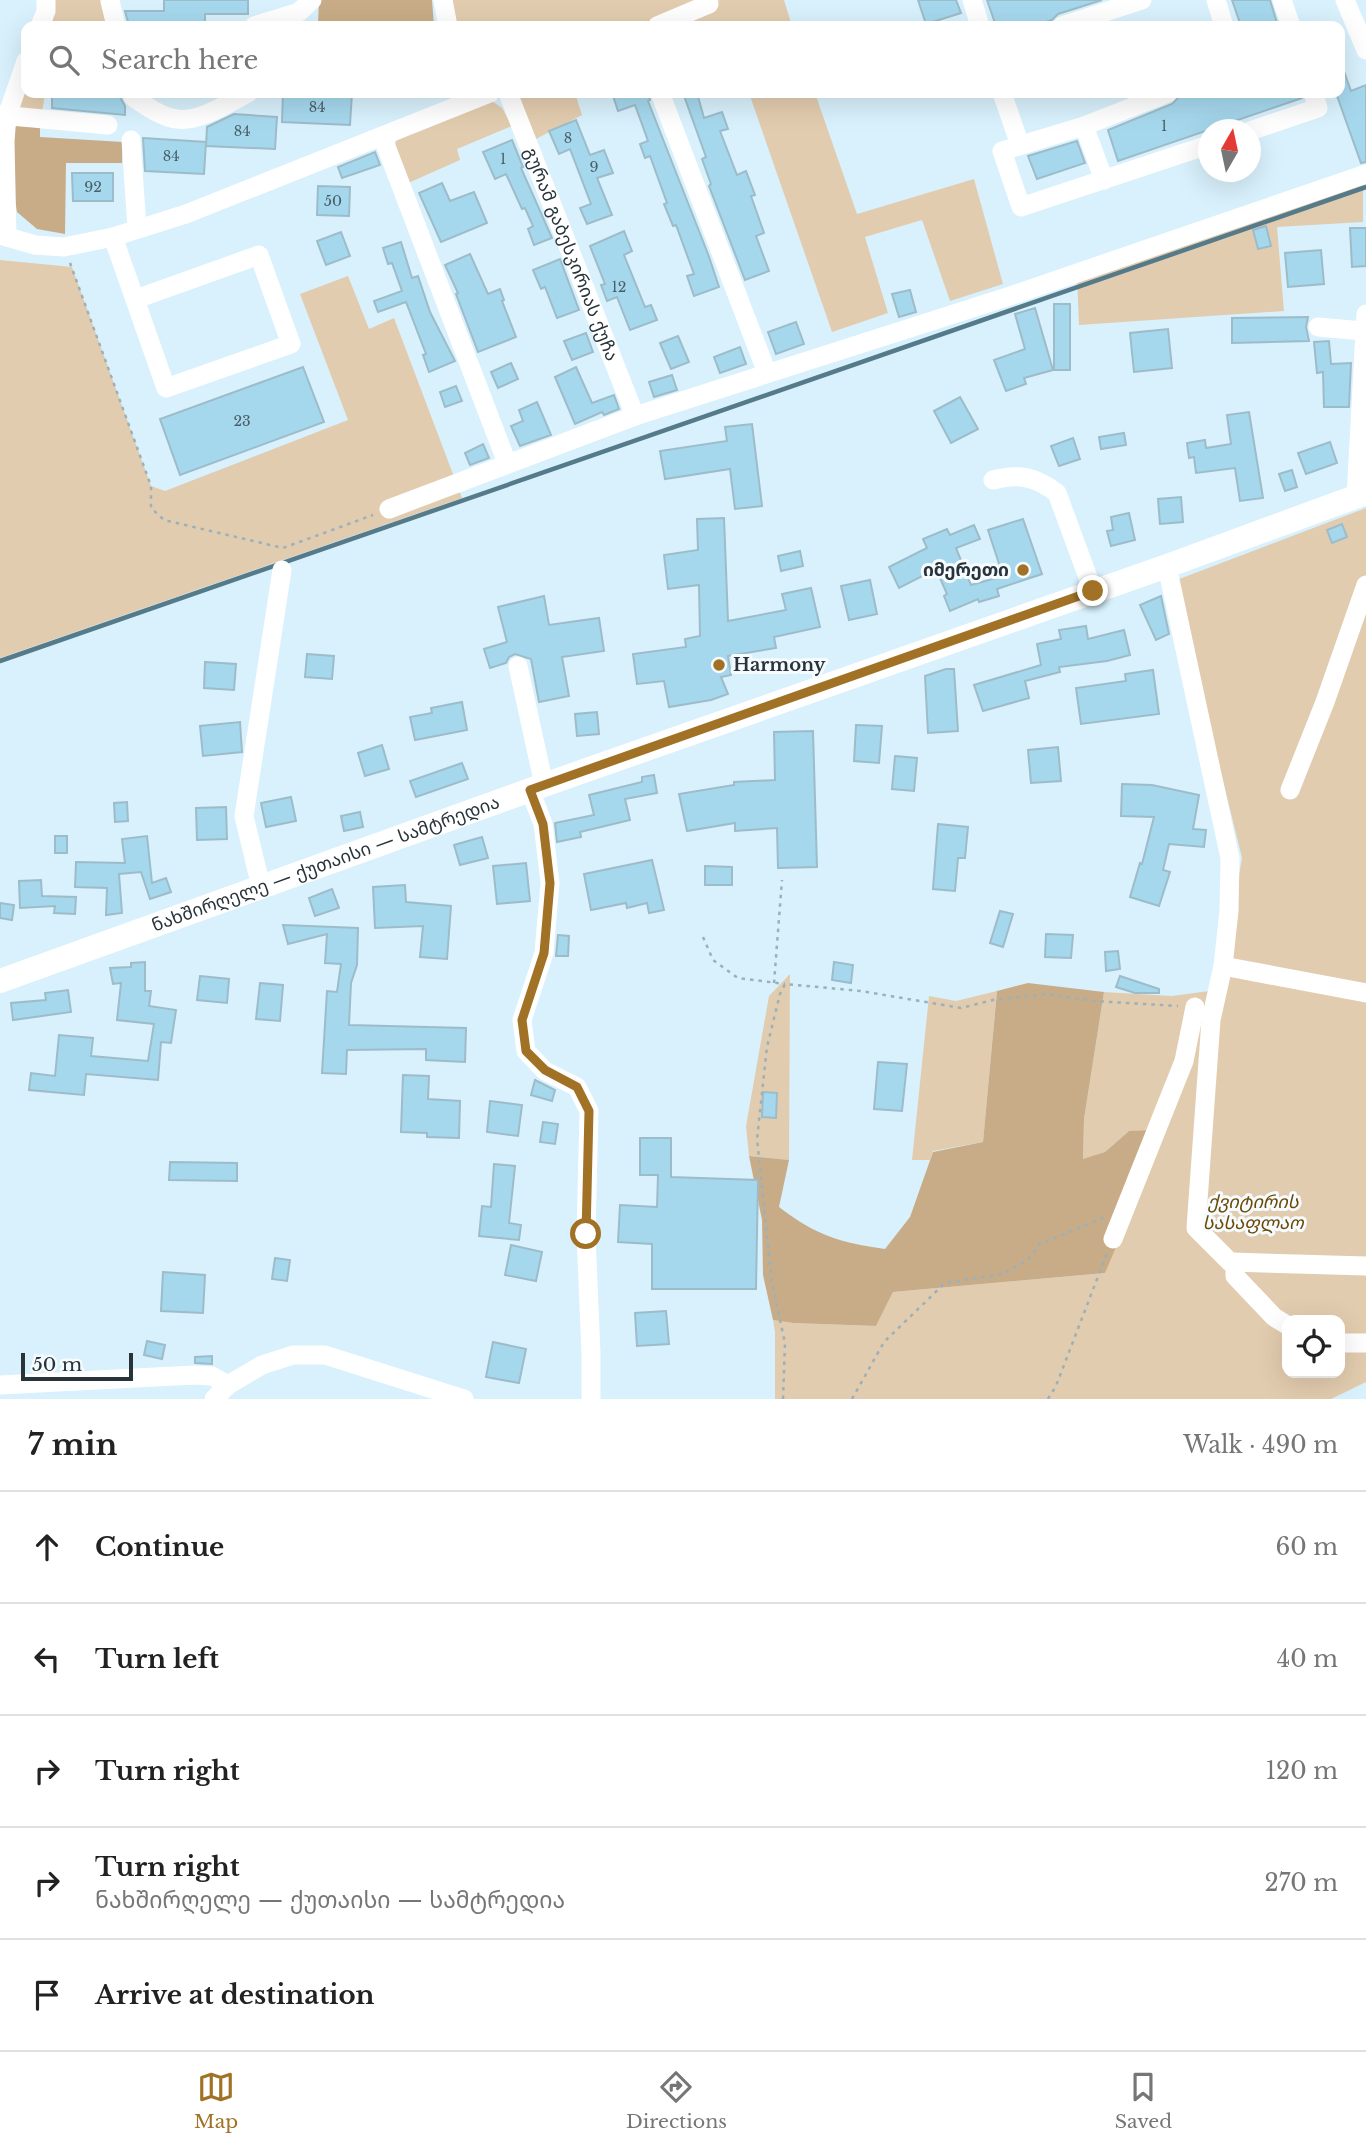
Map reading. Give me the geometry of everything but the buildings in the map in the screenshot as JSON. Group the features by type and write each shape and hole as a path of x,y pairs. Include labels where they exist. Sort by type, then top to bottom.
{"main road":[{"name":"ნახშირღელე — ქუთაისი — სამტრედია","path":"0,981 1361,495"}],"street":[{"path":"42,21 46,0"},
{"path":"109,0 115,21"},
{"path":"270,21 299,12 312,0"},
{"path":"302,21 312,0"},
{"path":"443,0 447,21"},
{"path":"972,0 978,21"},
{"path":"1077,21 1142,0"},
{"path":"1216,0 1222,21"},
{"path":"1282,0 1289,21"},
{"path":"1345,0 1366,50"},
{"path":"669,21 709,4"},
{"path":"21,74 4,115 3,236 35,245 64,247 113,237 186,214 382,136 461,98"},
{"path":"135,98 155,111 177,119 194,119 238,98"},
{"name":"გურამ გაბესკირიას ქუჩა","path":"510,98 635,416"},
{"path":"662,98 767,373"},
{"path":"1004,98 1020,145"},
{"path":"1155,98 1084,126 1002,151 1021,206 1198,149"},
{"path":"1261,128 1318,108 1315,98"},
{"path":"4,115 108,125"},
{"path":"1084,126 1104,180"},
{"path":"382,136 507,463"},
{"path":"131,139 137,229"},
{"path":"389,509 635,416 1010,296 1366,174"},
{"path":"113,237 166,388 291,344 259,255 136,299"},
{"path":"1318,327 1365,319 1361,495"},
{"path":"993,480 1009,476 1029,477 1057,493 1093,591"},
{"path":"261,887 244,816 282,563"},
{"path":"1167,566 1230,858 1229,911 1223,966 1211,1020 1196,1228 1230,1262 1366,1266"},
{"path":"1290,790 1325,702 1366,585"},
{"path":"518,666 550,883 544,953 522,1020 526,1051 545,1070 577,1087 589,1111 586,1234 590,1399"},
{"path":"1223,966 1366,993"},
{"path":"1114,1239 1184,1061 1195,1007"},
{"path":"1235,1262 1235,1276 1273,1317 1282,1322"},
{"path":"1345,1343 1366,1343"},
{"path":"214,1399 228,1385 262,1365 293,1355 325,1355 460,1398"},
{"path":"0,1385 194,1375 212,1376 228,1385"}],"path":[{"path":"64,247 151,486 151,508 164,520 283,548 389,509"},
{"path":"282,563 283,548"},
{"path":"774,983 782,880"},
{"path":"703,937 713,960 738,978 861,990 961,1008 993,1000 1047,994 1094,1001 1195,1007"},
{"path":"783,1399 785,1343 772,1283 757,1139 767,1047 780,993 785,984"},
{"path":"852,1399 884,1342 945,1283 1002,1275 1028,1261 1040,1244 1125,1209"},
{"path":"1048,1399 1056,1386 1114,1239"}],"green space":[{"path":"54,0 118,0 116,21 51,21"},
{"path":"448,0 703,0 651,21 451,21"},
{"path":"720,0 784,0 790,21 669,21"},
{"path":"22,98 44,98 40,127 14,126"},
{"path":"519,98 577,98 582,115 536,139"},
{"path":"751,98 817,98 857,214 974,179 1003,284 950,301 922,220 865,237 888,313 832,332"},
{"path":"492,101 502,108 512,126 457,149 460,160 406,184 393,150 397,140"},
{"path":"1363,177 1363,222 1277,227 1284,311 1079,325 1077,277"},
{"path":"0,260 72,267 151,486 165,491 348,420 300,294 348,276 369,329 394,318 462,498 0,658"},
{"name":"ქვიტირის სასაფლაო","path":"1366,508 1366,1382 1331,1399 775,1399 773,1320 876,1326 893,1292 1105,1273 1129,1131 1105,1152 1083,1160 1084,1119 1104,992 1172,996 1209,991 1223,966 1242,858 1174,581"},
{"path":"790,974 789,1160 749,1156 746,1126 769,996"},
{"path":"997,991 983,1142 933,1151 930,1160 912,1160 929,996 956,1001"}],"shaded area":[{"path":"319,0 432,0 434,21 318,21"},
{"path":"14,126 40,127 40,137 123,142 122,163 66,163 65,234 37,229 17,212 14,194"},
{"path":"1028,983 1104,992 1084,1119 1083,1159 1105,1152 1129,1131 1165,1132 1105,1273 893,1292 876,1326 773,1320 763,1275 762,1220 749,1156 789,1160 779,1207 792,1217 829,1236 885,1249 910,1217 933,1152 983,1142 997,991"}],"waterway":[{"path":"0,661 1366,187"}],"place":[{"name":"იმერეთი","path":"1023,570"},
{"name":"Harmony","path":"719,665"}],"route":[{"path":"586,1234 589,1111 577,1087 545,1070 526,1051 522,1020 544,953 550,883 543,824 530,790 1093,591"}]}
